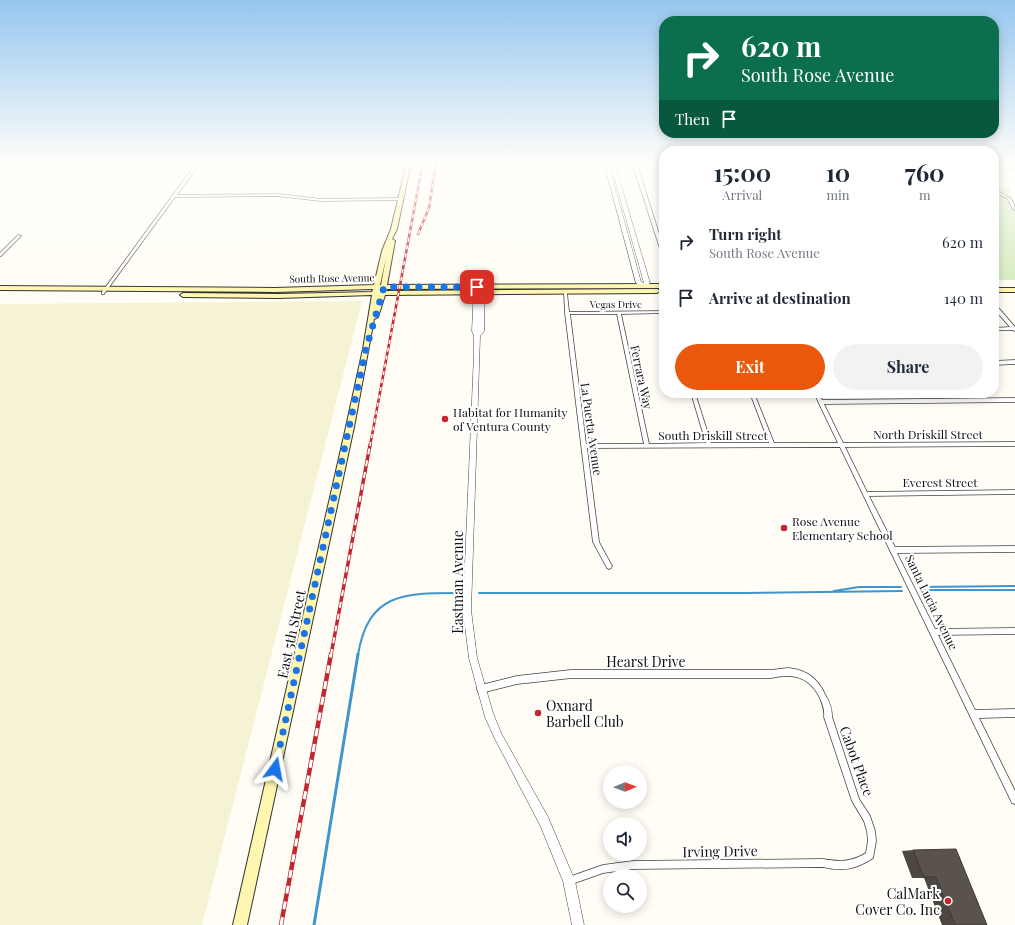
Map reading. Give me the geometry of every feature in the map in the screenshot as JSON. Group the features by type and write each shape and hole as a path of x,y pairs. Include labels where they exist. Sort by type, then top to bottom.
{"main road":[{"name":"East 5th Street","path":"366,349 383,290 400,205"},
{"name":"East 5th Street","path":"240,925 345,451 366,349 376,290 385,251 394,229"},
{"path":"999,285 1015,285"},
{"name":"South Rose Avenue","path":"480,290 565,293 645,289 659,287"},
{"name":"South Rose Avenue","path":"0,288 217,295 376,290"},
{"name":"South Rose Avenue","path":"0,293 275,290 645,289 659,290"},
{"path":"217,295 236,292 270,292 275,290"},
{"path":"999,290 1015,290"}],"street":[{"path":"104,291 167,205"},
{"path":"618,205 639,283 645,289"},
{"path":"624,205 646,283 645,289"},
{"path":"648,205 659,240"},
{"path":"0,255 19,236"},
{"name":"Eastman Avenue","path":"480,290 481,331 477,336 467,610 472,658 488,714 498,736 544,821 569,881 578,925"},
{"name":"La Puerta Avenue","path":"565,293 596,542 609,566"},
{"name":"Vegas Drive","path":"567,313 659,312"},
{"path":"999,312 1014,329"},
{"name":"Ferrara Way","path":"618,313 647,446"},
{"path":"999,329 1014,329"},
{"path":"999,363 1015,362"},
{"path":"695,398 709,445"},
{"path":"754,398 772,445"},
{"name":"Santa Lucia Avenue","path":"818,398 1015,800"},
{"path":"820,402 1015,400"},
{"name":"South Driskill Street","path":"585,446 841,444"},
{"name":"North Driskill Street","path":"841,444 1015,444"},
{"name":"Everest Street","path":"866,494 1015,492"},
{"path":"893,550 1015,549"},
{"path":"933,632 1015,631"},
{"name":"Hearst Drive","path":"481,690 517,680 571,674 763,674 788,671 811,678"},
{"name":"Cabot Place","path":"811,678 824,698 828,708 828,717 856,801 867,819 872,841 870,855"},
{"path":"973,714 1015,713"},
{"name":"Irving Drive","path":"569,881 603,869 632,865 824,863 841,866 861,862 870,855"}],"shaded area":[{"path":"362,301 202,925 0,925 0,304"}],"green space":[{"path":"999,205 1015,205 1015,280 999,280"}],"building":[{"path":"956,849 987,925 955,925 936,877 924,877 913,850"}],"waterway":[{"path":"920,587 1015,586"},
{"path":"834,591 859,587 901,587"},
{"path":"923,590 1015,590"},
{"path":"479,593 745,593 902,591"},
{"path":"358,655 363,635 370,619 380,608 391,601 405,596 421,594 457,593"},
{"path":"314,925 358,654"}],"railway":[{"path":"370,446 415,205"},
{"path":"418,234 429,205"},
{"path":"331,655 370,445"},
{"path":"281,925 331,654"}],"place":[{"name":"Habitat for Humanity of Ventura County","path":"445,419"},
{"name":"Rose Avenue Elementary School","path":"784,528"},
{"name":"Oxnard Barbell Club","path":"538,713"},
{"name":"CalMark Cover Co. Inc","path":"948,901"}],"route":[{"path":"275,769 306,633 366,349 384,287 477,287"}]}
